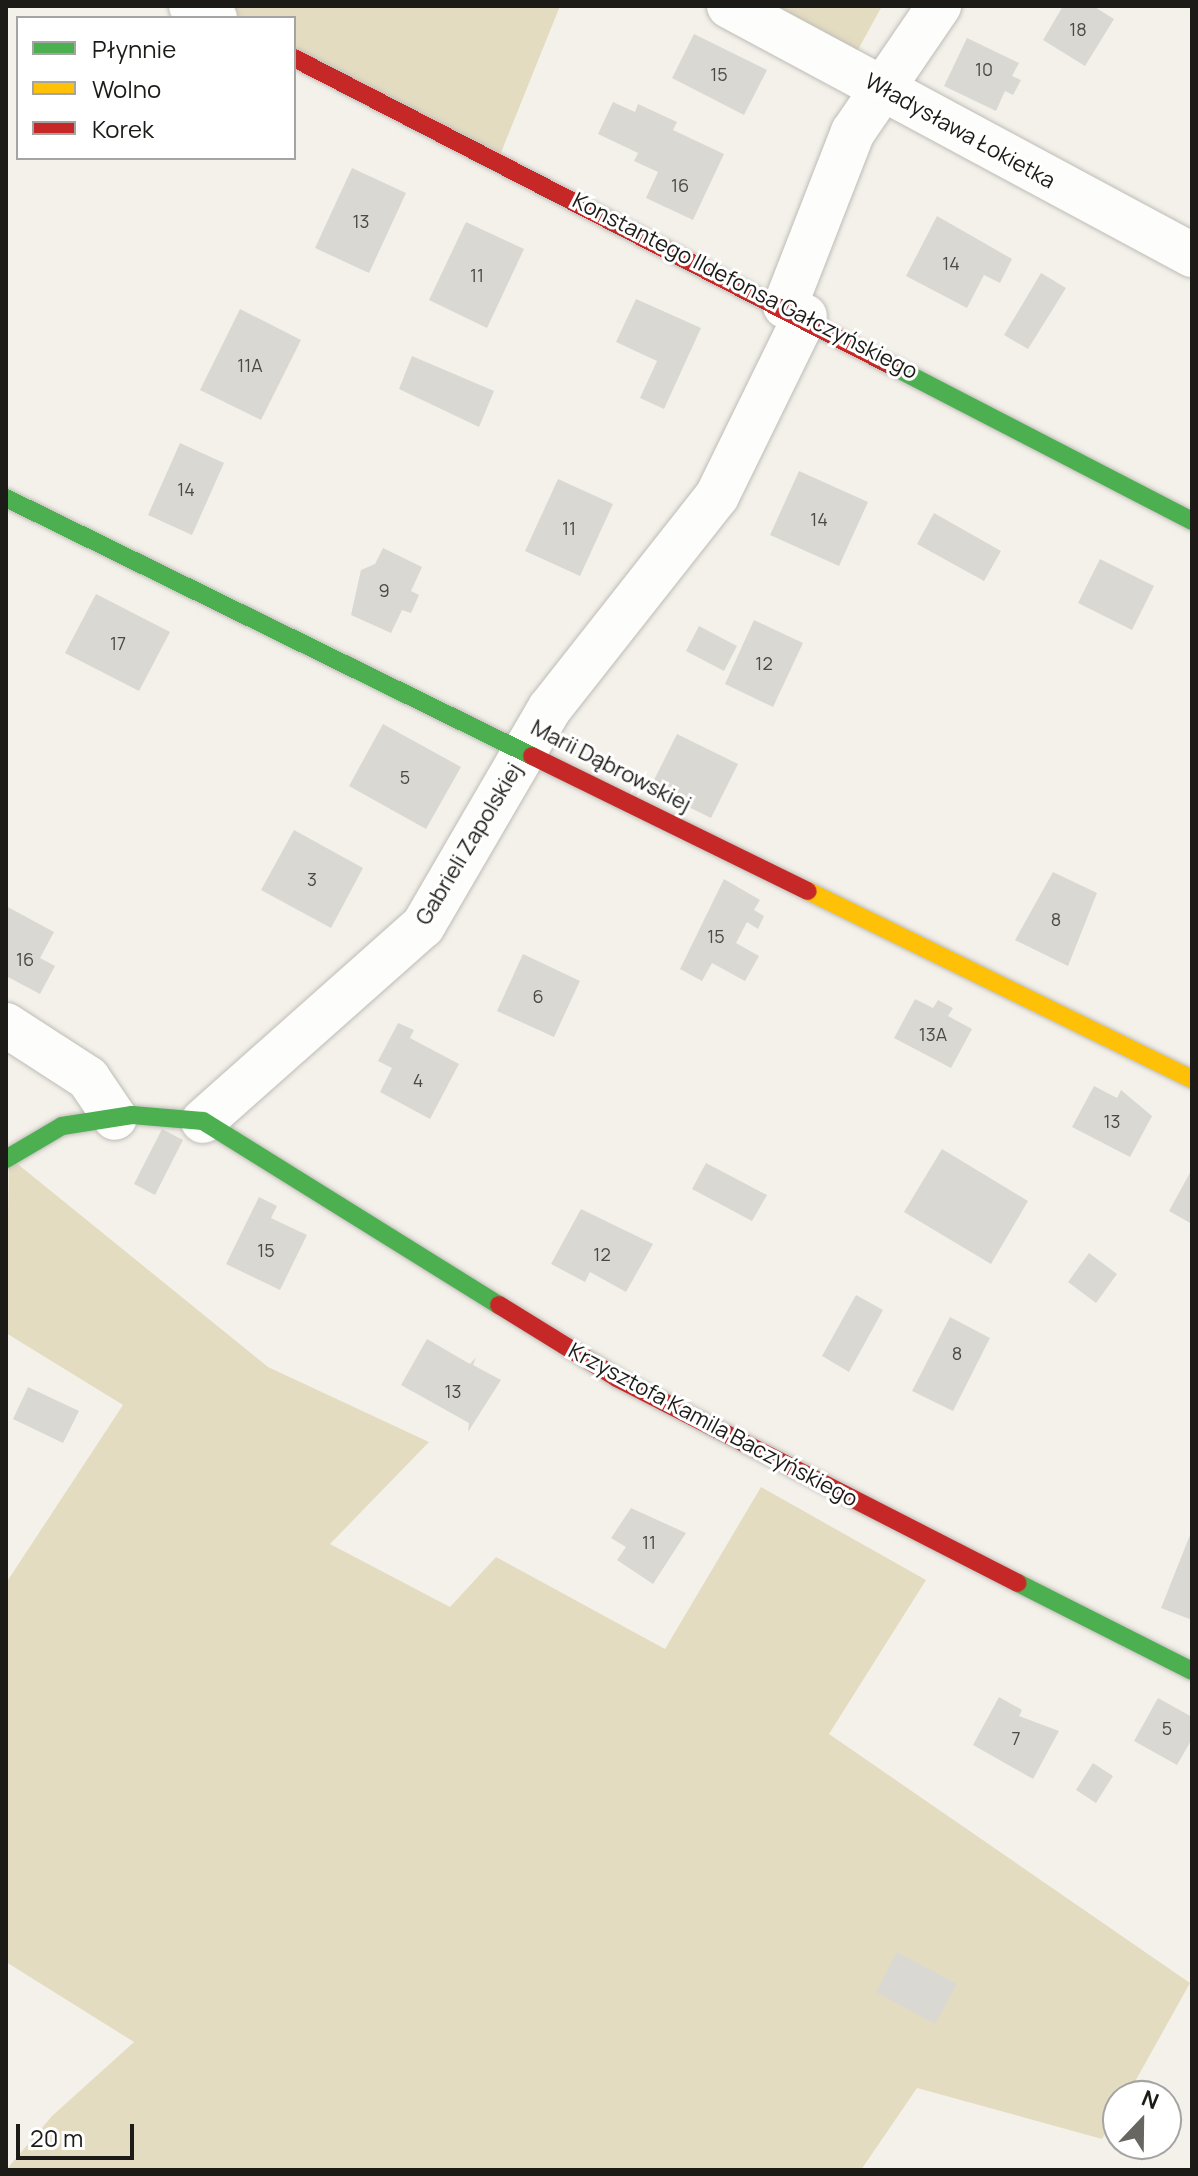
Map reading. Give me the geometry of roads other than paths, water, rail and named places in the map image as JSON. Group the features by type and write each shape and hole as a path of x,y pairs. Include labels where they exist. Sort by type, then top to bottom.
{"street":[{"path":"191,6 211,16"},
{"name":"Władysława Łokietka","path":"729,6 831,56 880,91 1192,255"},
{"name":"Gabrieli Zapolskiej","path":"203,1121 423,926 550,708 717,496 795,311 853,132 939,6"},
{"name":"Konstantego Ildefonsa Gałczyńskiego","path":"296,59 795,311 1192,521"},
{"name":"Marii Dąbrowskiej","path":"6,498 526,750 1192,1079"},
{"path":"6,1025 88,1078 115,1118"},
{"name":"Krzysztofa Kamila Baczyńskiego","path":"6,1159 62,1126 115,1118 203,1121 617,1378 1192,1671"}]}
